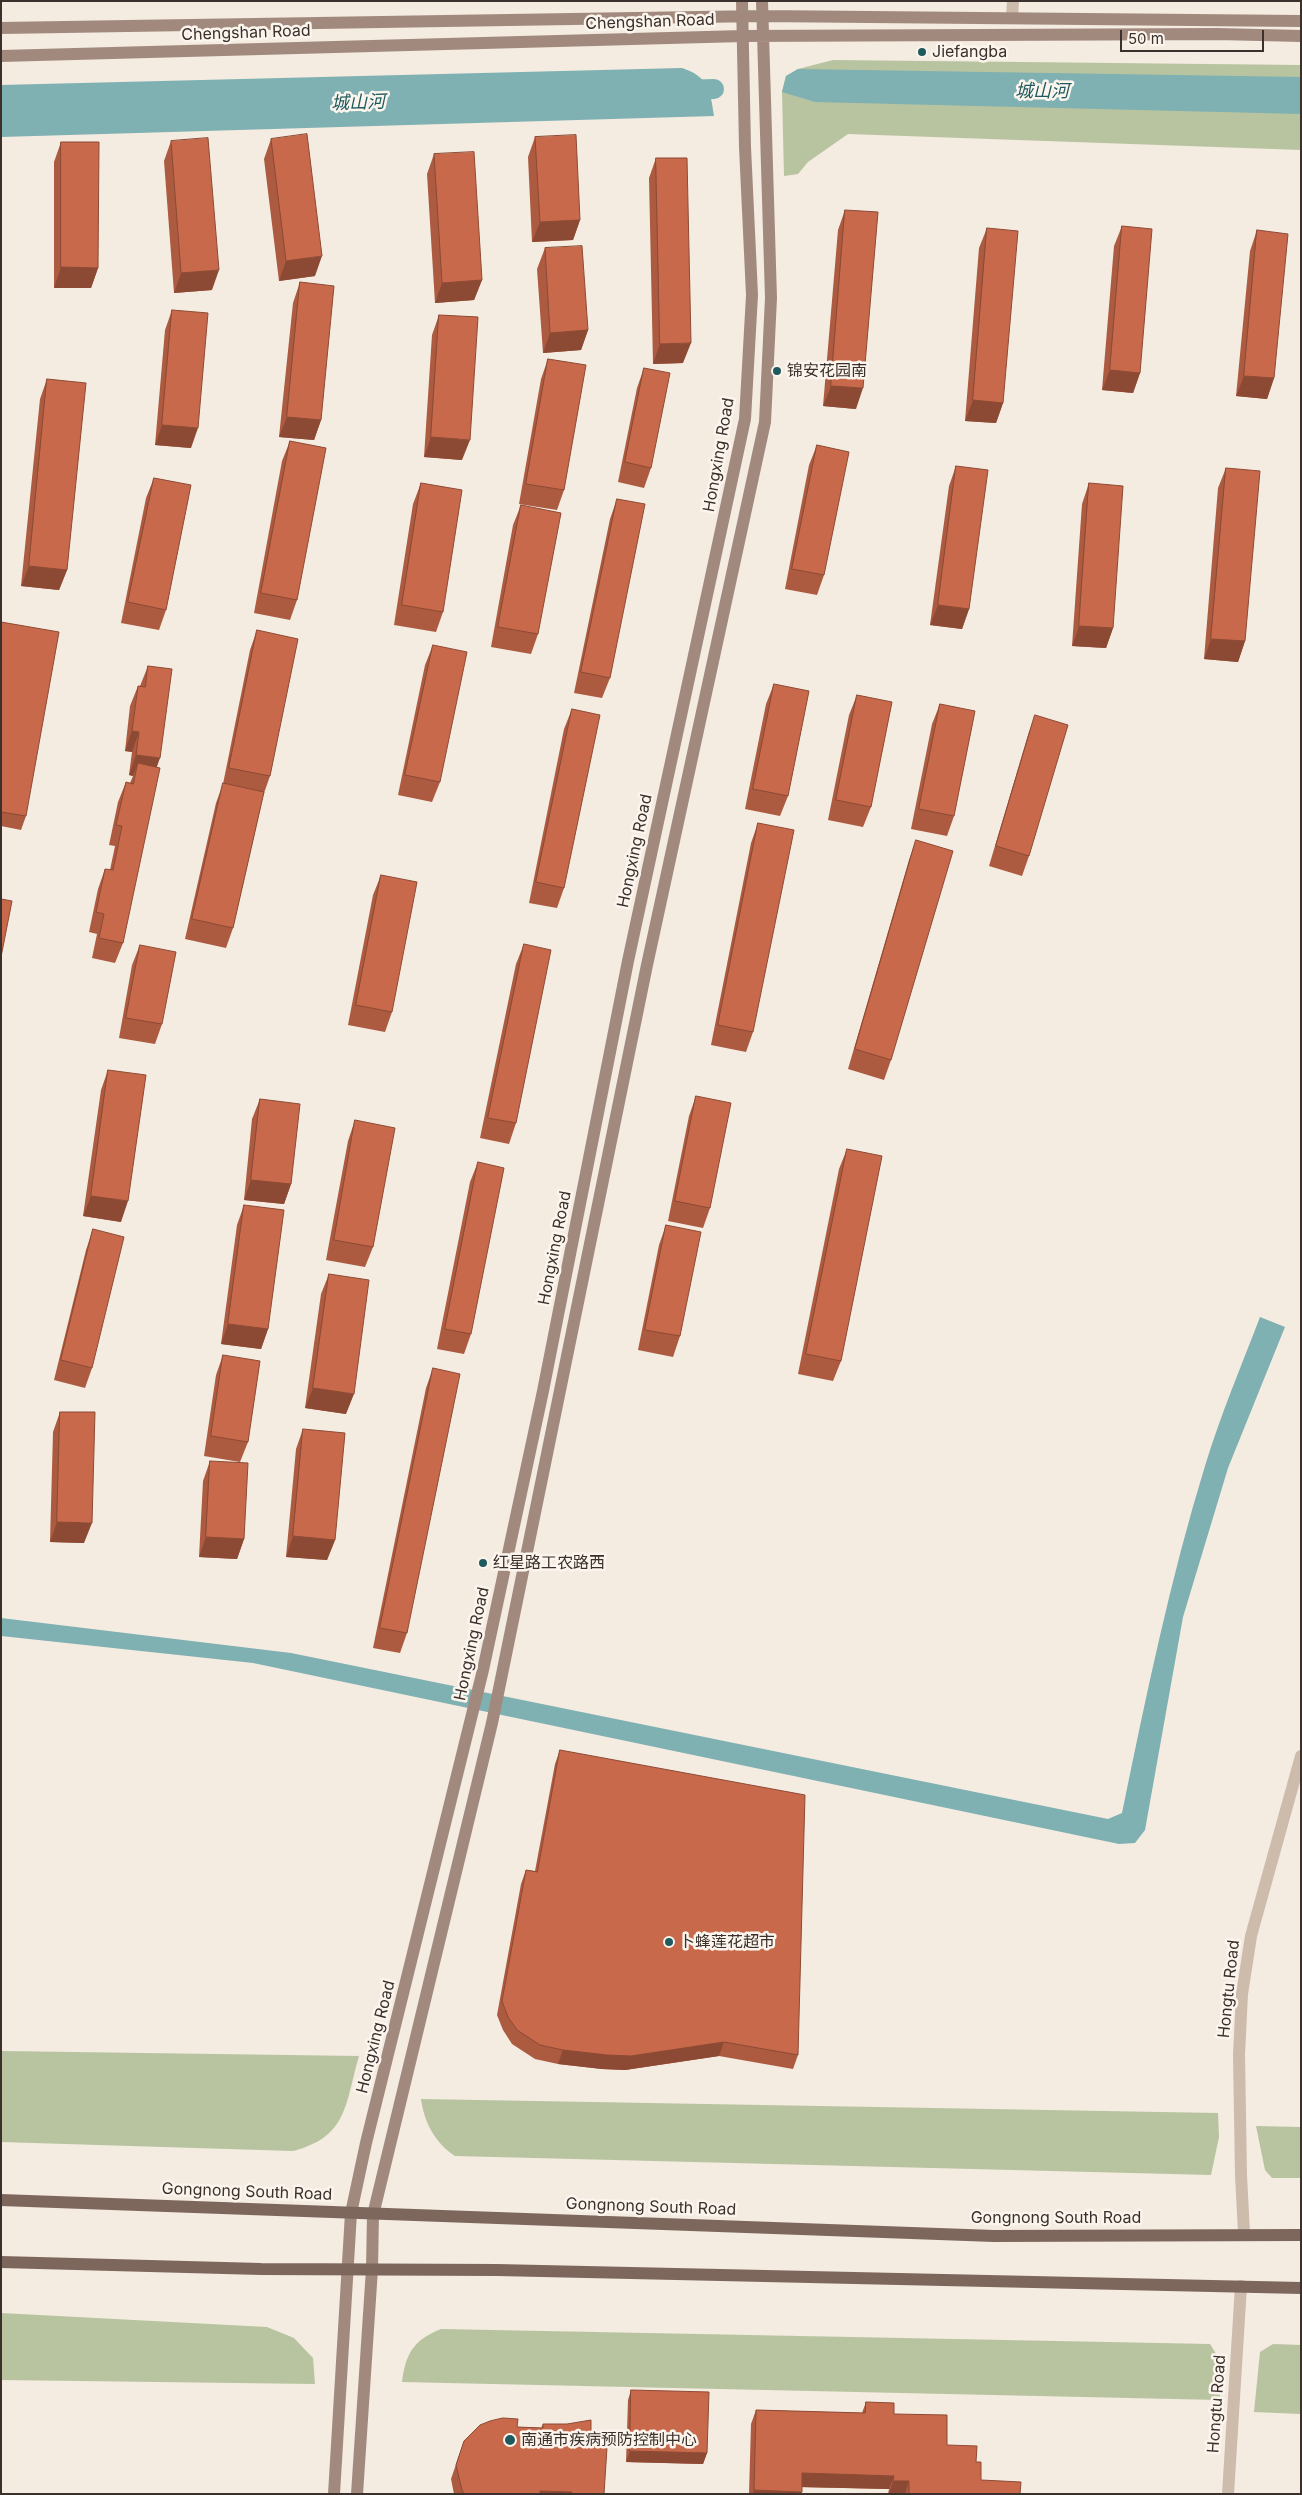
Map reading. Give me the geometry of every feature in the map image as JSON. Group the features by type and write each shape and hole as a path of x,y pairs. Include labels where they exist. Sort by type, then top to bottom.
{"main road":[{"name":"Hongxing Road","path":"334,2494 351,2213 366,2143 483,1670 545,1381 628,961 745,419 752,295 745,147 742,1"},
{"name":"Hongxing Road","path":"357,2494 372,2269 373,2215 492,1723 649,956 765,422 771,298 762,1"},
{"name":"Chengshan Road","path":"1,28 742,16 1301,21"},
{"name":"Chengshan Road","path":"1,56 743,36 1218,34 1301,36"},
{"name":"Gongnong South Road","path":"1,2200 373,2215 994,2236 1301,2234"},
{"path":"1,2262 347,2270 497,2270 1301,2288"}],"street":[{"path":"1012,18 1013,1"},
{"name":"Hongtu Road","path":"1244,2233 1239,2055 1242,1994 1251,1936 1301,1756"},
{"name":"Hongtu Road","path":"1228,2494 1241,2286"}],"green space":[{"path":"833,60 1301,65 1301,150 848,134 808,162 798,174 784,176 782,92 786,76 798,69"},
{"path":"1,2051 359,2056 346,2103 334,2127 325,2137 311,2145 293,2151 1,2142"},
{"path":"421,2099 1218,2113 1219,2137 1211,2175 455,2156 436,2138 428,2124"},
{"path":"1256,2126 1301,2127 1301,2178 1272,2178 1265,2170"},
{"path":"1,2313 267,2327 294,2338 313,2358 315,2384 1,2380"},
{"path":"441,2329 1210,2344 1221,2362 1220,2400 402,2382 406,2363 413,2348 424,2338"},
{"path":"1273,2344 1301,2345 1301,2414 1254,2412 1260,2352"}],"water":[{"path":"682,68 698,76 707,86 714,116 1,137 1,85"},
{"path":"798,69 1301,77 1301,114 815,102 782,92 786,76"},
{"path":"1260,1317 1285,1327 1228,1468 1183,1617 1145,1830 1135,1843 1119,1844 253,1663 1,1636 1,1618 291,1653 1108,1819 1122,1813 1159,1638 1192,1509 1217,1429"}],"building":[{"path":"307,134 322,256 286,261 271,139"},
{"path":"576,135 580,220 540,222 535,137"},
{"path":"208,138 219,270 181,273 171,141"},
{"path":"61,142 99,142 98,268 61,267"},
{"path":"474,152 482,280 442,283 434,154"},
{"path":"656,158 687,158 691,343 660,344"},
{"path":"845,210 878,212 863,388 831,386"},
{"path":"1122,226 1152,229 1140,373 1110,370"},
{"path":"987,228 1018,231 1003,403 973,400"},
{"path":"1257,230 1288,234 1274,378 1244,376"},
{"path":"582,246 588,330 550,333 545,248"},
{"path":"300,282 334,286 321,420 287,417"},
{"path":"172,310 208,313 198,428 162,425"},
{"path":"439,315 478,317 470,440 431,437"},
{"path":"548,359 586,365 564,490 526,484"},
{"path":"644,368 670,373 651,468 625,462"},
{"path":"47,379 86,383 67,570 29,566"},
{"path":"290,441 326,448 297,600 261,593"},
{"path":"817,445 849,452 824,575 792,569"},
{"path":"956,466 988,470 969,609 938,605"},
{"path":"1226,468 1260,471 1245,641 1211,639"},
{"path":"154,478 191,485 166,610 128,602"},
{"path":"421,483 462,490 443,612 402,605"},
{"path":"1089,483 1123,486 1113,628 1079,626"},
{"path":"617,499 645,504 610,678 581,672"},
{"path":"521,505 561,513 538,634 498,627"},
{"path":"1,622 59,632 26,816 1,812"},
{"path":"257,630 298,639 270,776 229,768"},
{"path":"433,645 467,652 440,782 405,775"},
{"path":"148,666 172,669 160,758 136,755 139,732 132,731 138,686 145,687"},
{"path":"774,684 809,691 788,796 753,789"},
{"path":"857,695 892,702 871,807 836,800"},
{"path":"940,704 975,711 954,816 919,809"},
{"path":"572,709 600,715 564,888 536,882"},
{"path":"1035,715 1068,725 1029,856 996,846"},
{"path":"138,763 160,768 123,943 99,938 104,914 96,912 105,869 113,870 122,826 116,825 126,782 133,784"},
{"path":"223,783 264,792 233,928 192,919"},
{"path":"758,823 794,830 753,1032 718,1025"},
{"path":"916,840 953,851 891,1060 855,1049"},
{"path":"381,875 417,882 392,1012 356,1005"},
{"path":"1,899 12,901 1,957"},
{"path":"524,944 551,950 516,1123 488,1118"},
{"path":"140,945 176,952 162,1024 126,1018"},
{"path":"108,1070 146,1075 128,1201 91,1196"},
{"path":"696,1096 731,1103 710,1208 675,1201"},
{"path":"260,1099 300,1104 291,1184 251,1180"},
{"path":"355,1120 395,1128 373,1247 334,1240"},
{"path":"847,1149 882,1156 841,1361 806,1354"},
{"path":"478,1162 504,1168 471,1334 445,1329"},
{"path":"244,1205 284,1210 268,1329 228,1324"},
{"path":"666,1225 701,1232 680,1336 645,1330"},
{"path":"93,1229 124,1237 92,1368 61,1360"},
{"path":"329,1274 369,1280 354,1394 313,1388"},
{"path":"223,1355 260,1361 248,1442 211,1436"},
{"path":"433,1368 460,1374 407,1633 380,1628"},
{"path":"60,1412 95,1412 92,1523 57,1522"},
{"path":"303,1429 345,1433 335,1540 293,1536"},
{"path":"210,1461 248,1463 244,1539 206,1537"},
{"path":"560,1750 805,1795 798,2055 724,2042 631,2056 607,2055 563,2050 540,2045 517,2030 508,2017 502,2001 526,1870 537,1872"},
{"path":"631,2390 709,2392 707,2453 630,2451"},
{"path":"866,2402 894,2403 894,2414 947,2415 947,2445 977,2446 976,2462 981,2462 981,2480 1021,2482 1020,2494 909,2494 909,2481 893,2481 894,2476 802,2473 802,2492 754,2490 756,2410 865,2413"},
{"path":"503,2418 518,2419 517,2427 543,2428 543,2424 567,2424 591,2420 591,2431 608,2432 604,2494 540,2491 540,2494 464,2494 456,2465 464,2441 480,2425"}],"waterway":[{"name":"城山河","path":"683,90 714,89"}],"place":[{"name":"Jiefangba","path":"922,52"},
{"name":"锦安花园南","path":"777,371"},
{"name":"红星路工农路西","path":"483,1563"},
{"name":"卜蜂莲花超市","path":"669,1942"},
{"name":"南通市疾病预防控制中心","path":"510,2440"}]}
